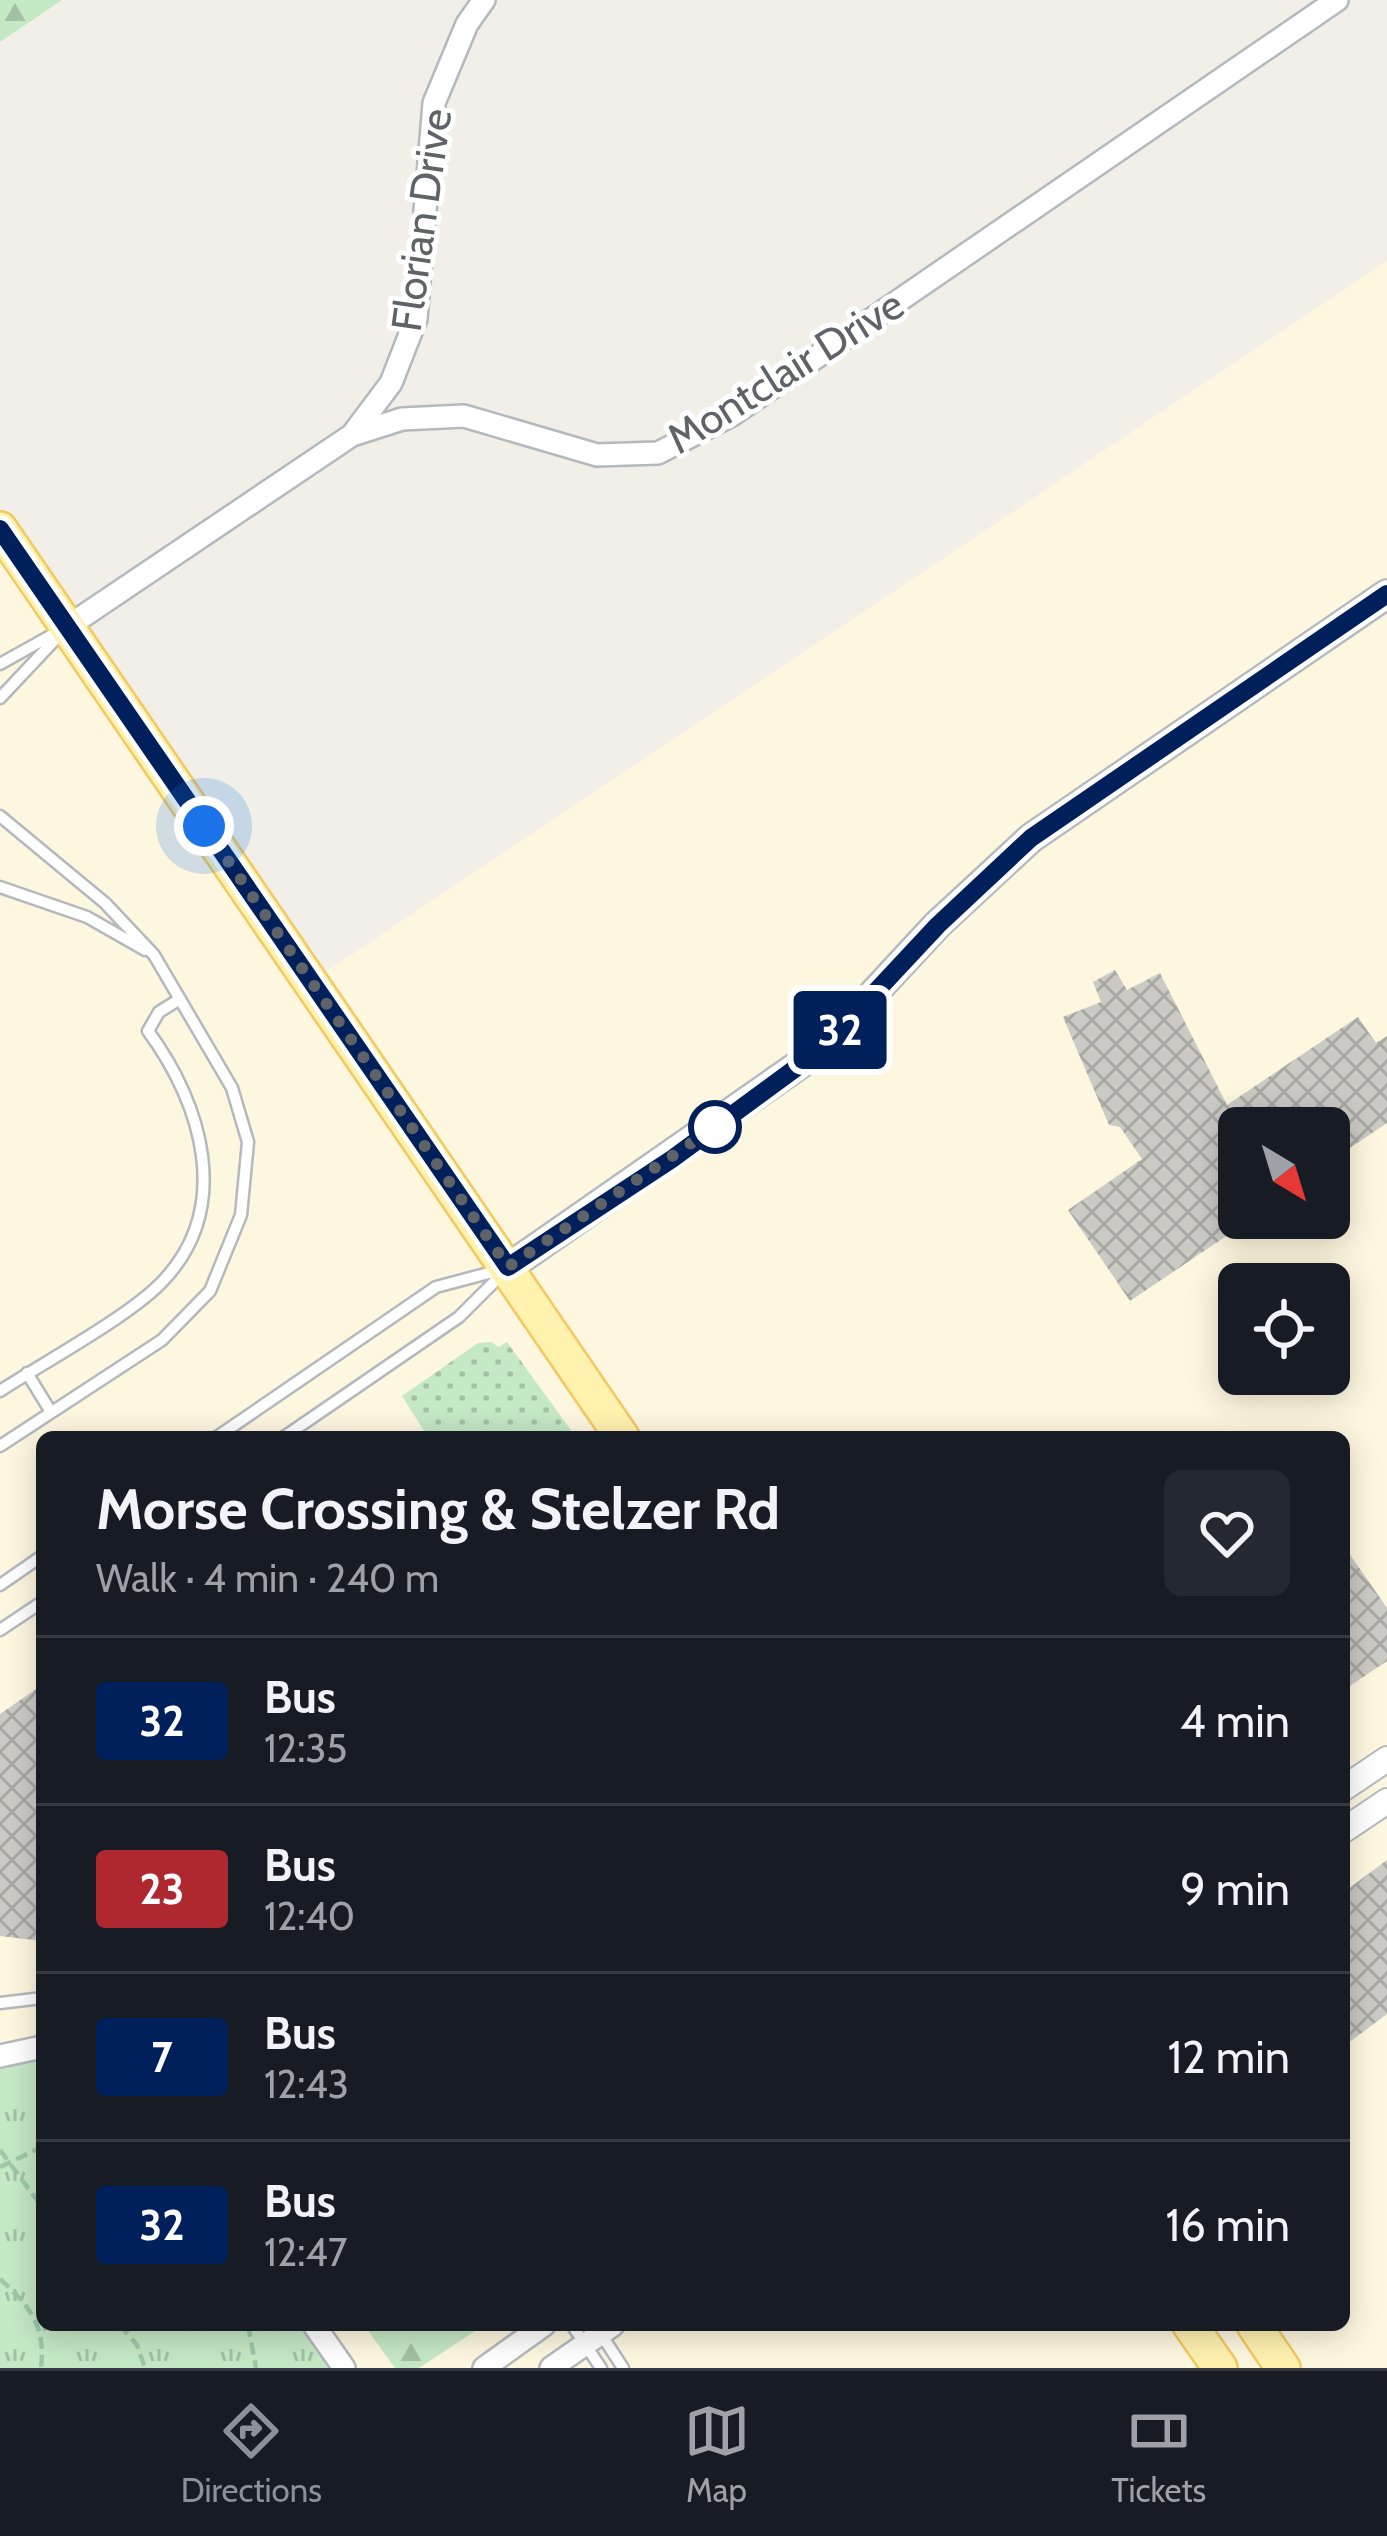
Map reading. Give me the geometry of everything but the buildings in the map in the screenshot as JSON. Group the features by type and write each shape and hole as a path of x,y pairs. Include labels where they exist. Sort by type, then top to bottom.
{"main road":[{"path":"0,529 618,1431"},
{"path":"508,1267 672,1159 823,1048 938,925 1031,838 1387,594"},
{"path":"1194,2331 1220,2368"},
{"path":"1258,2331 1283,2368"}],"street":[{"name":"Florian Drive","path":"352,435 391,383 416,319 434,104 466,24 484,0"},
{"name":"Montclair Drive","path":"67,627 352,435 402,419 464,416 597,455 658,453 732,415 1337,0"},
{"path":"1350,1784 1387,1760"},
{"path":"1350,1826 1387,1801"},
{"path":"0,2056 36,2048"},
{"path":"318,2331 344,2368"},
{"path":"484,2368 536,2331"},
{"path":"550,2368 592,2331"}],"lane":[{"path":"0,664 67,627"},
{"path":"0,698 67,627"},
{"path":"0,816 105,903 154,955 232,1088 248,1142 241,1215 210,1291 162,1340 0,1445"},
{"path":"0,887 87,917 154,955"},
{"path":"0,1391 160,1285 195,1228 205,1191 196,1116 148,1031 159,1012 180,999"},
{"path":"226,1431 436,1287 508,1267"},
{"path":"293,1431 459,1318 508,1267"},
{"path":"28,1373 51,1412"},
{"path":"0,1585 36,1560"},
{"path":"0,1630 36,1606"},
{"path":"0,2003 36,1999"},
{"path":"593,2331 601,2368"},
{"path":"594,2331 623,2368"}],"path":[{"path":"0,2150 36,2199"},
{"path":"0,2167 36,2150"},
{"path":"0,2279 36,2319"},
{"path":"41,2368 42,2331"},
{"path":"125,2331 145,2368"},
{"path":"249,2331 256,2368"}],"shaded area":[{"path":"1387,261 1387,2368 0,2368 0,528 311,982"}],"green space":[{"path":"0,0 62,0 0,42"},
{"path":"507,1342 572,1431 424,1431 402,1396 478,1343 499,1347"},
{"path":"36,2048 36,2331 318,2331 344,2368 0,2368 0,2056"},
{"path":"368,2331 475,2331 419,2368 395,2368"}],"bus line":[{"name":"32","path":"0,529 508,1267 672,1159 823,1048 938,925 1031,838 1387,594"}],"route":[{"path":"204,826 508,1267 715,1127"}]}
